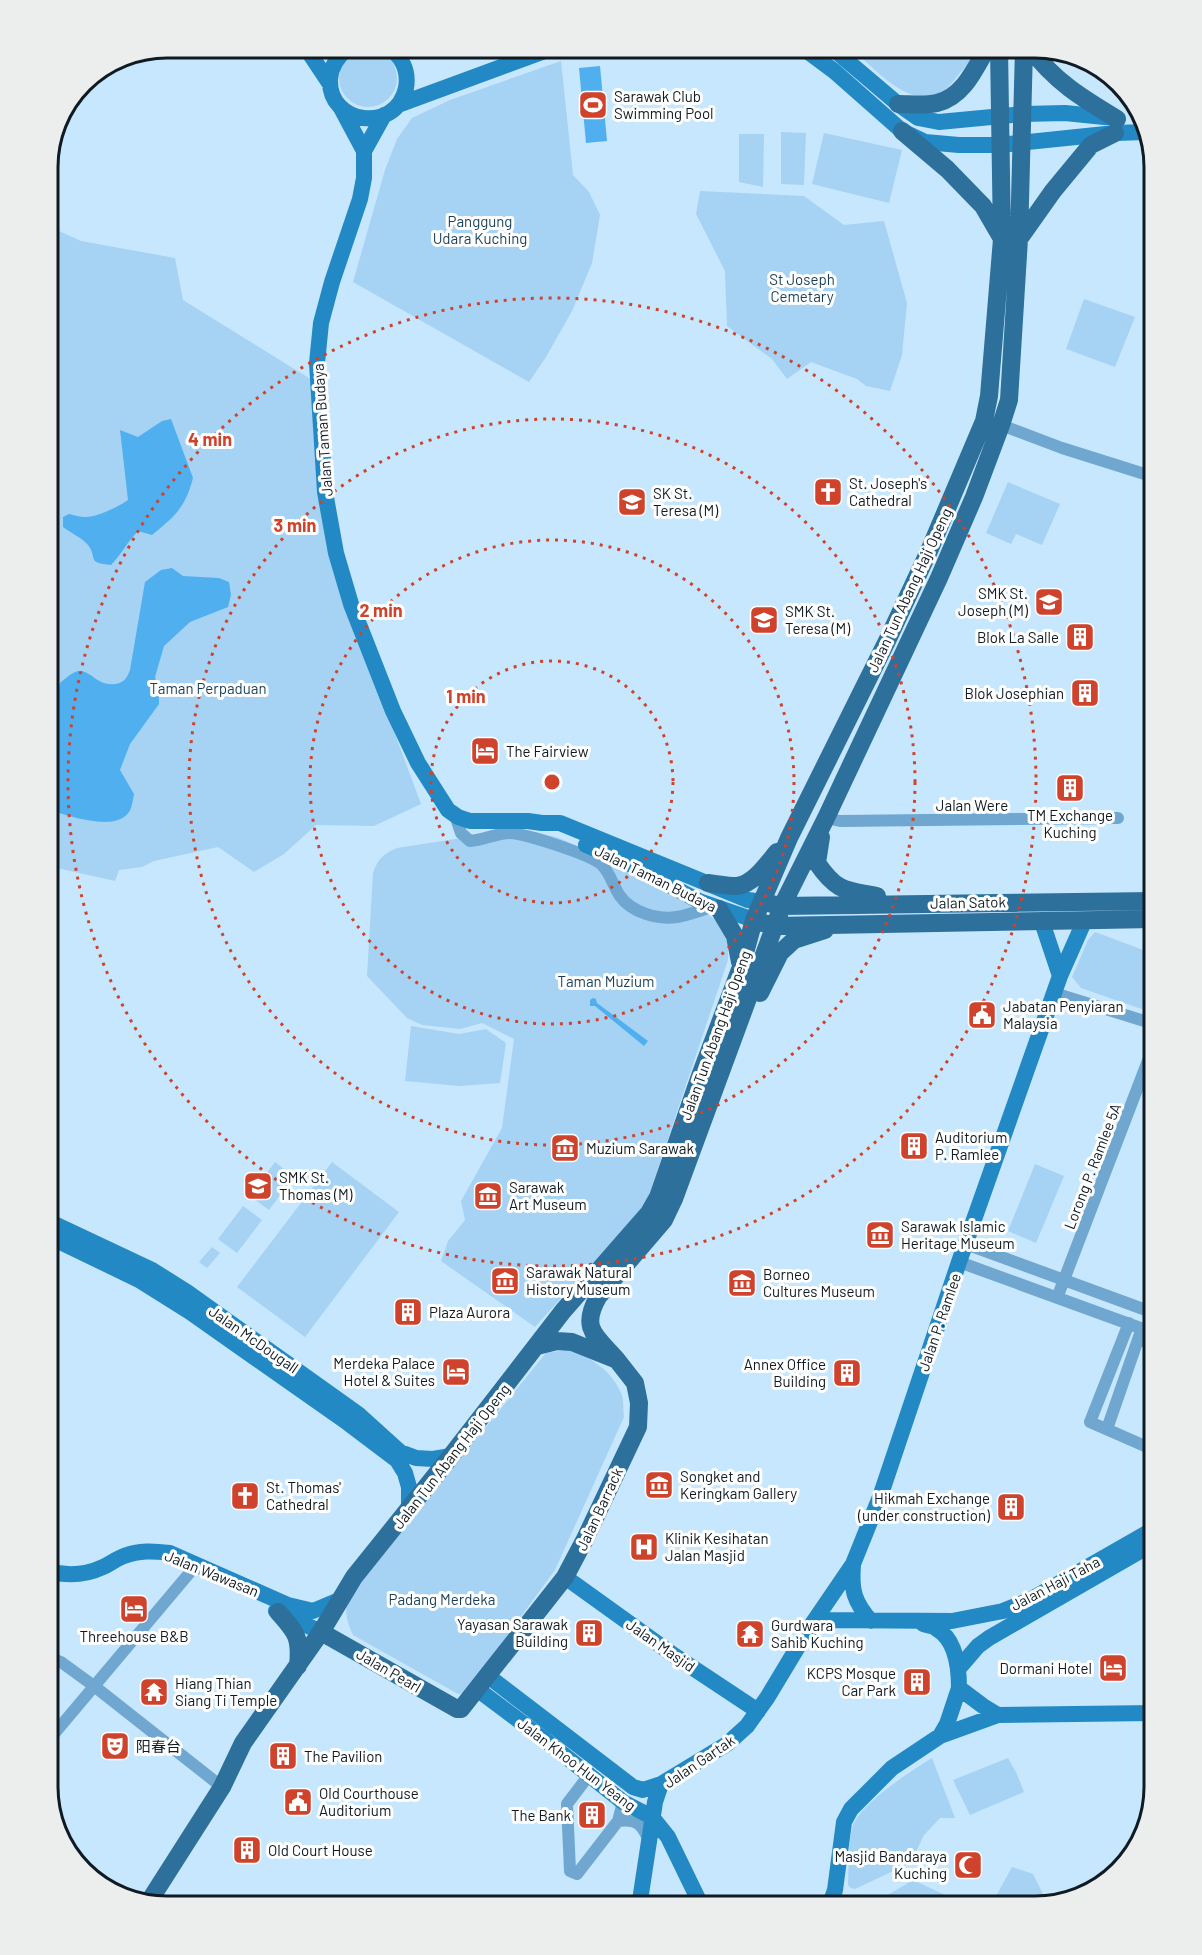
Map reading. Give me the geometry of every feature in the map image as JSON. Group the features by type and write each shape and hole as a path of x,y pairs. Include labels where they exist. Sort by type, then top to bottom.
{"main road":[{"path":"313,59 330,84 334,97 364,151"},
{"path":"330,84 331,72 338,59"},
{"path":"398,105 407,84 401,59"},
{"path":"364,151 384,116 398,105 523,59"},
{"path":"818,59 947,169 1011,239 1091,146 1116,126"},
{"path":"845,59 918,118 939,122 1023,114 1065,113 1137,129"},
{"path":"898,104 936,103 953,96 966,84 981,59"},
{"name":"Jalan Tun Abang Haji Openg","path":"617,1360 594,1333 589,1323 590,1311 598,1297 664,1220 674,1199 782,906 826,818 962,528 1009,400 1011,239 1000,145 999,59"},
{"name":"Jalan Tun Abang Haji Openg","path":"153,1895 222,1787 243,1743 321,1632 354,1578 563,1311 650,1213 658,1197 741,967 754,920 789,838 929,551 984,421 1011,239 1022,143 1024,59"},
{"path":"1039,59 1052,76 1094,105 1116,126"},
{"path":"341,108 362,118 384,116"},
{"path":"902,131 925,142 1000,145 1116,126"},
{"name":"Jalan Taman Budaya","path":"364,151 364,178 360,199 332,282 321,323 317,363 325,492 336,553 351,604 393,711 418,763 448,810 470,821 560,823 748,900 782,906"},
{"path":"826,818 817,863 832,883 846,890 921,903"},
{"name":"Jalan Taman Budaya","path":"542,823 557,834 634,866 699,901 774,926"},
{"path":"708,883 738,886 747,883 760,873 789,838"},
{"name":"Jalan Satok","path":"782,906 1144,902"},
{"path":"715,908 735,936 741,967"},
{"name":"Jalan Satok","path":"774,926 1144,919"},
{"name":"Jalan Satok","path":"1064,921 1144,927"},
{"path":"1042,922 1060,976"},
{"path":"727,1055 780,954 794,940 846,924"},
{"name":"Jalan P. Ramlee","path":"758,1711 808,1630 853,1564 880,1497 959,1262 1060,976 1083,924"},
{"name":"Jalan McDougall","path":"58,1226 152,1270 187,1292 358,1414 400,1452 416,1458 433,1460 451,1456"},
{"name":"Jalan McDougall","path":"58,1241 139,1280 190,1312 348,1422 397,1460 405,1473 409,1486 409,1510"},
{"path":"537,1346 557,1341 572,1342 617,1360"},
{"name":"Jalan Barrack","path":"457,1709 463,1708 564,1577 585,1539 638,1426 639,1403 635,1383 617,1360"},
{"name":"Jalan Haji Taha","path":"808,1630 827,1620 952,1621 1003,1611 1030,1600 1144,1534"},
{"name":"Jalan Haji Taha","path":"958,1668 978,1646 989,1638 1144,1549"},
{"name":"Jalan Wawasan","path":"58,1573 74,1575 100,1569 125,1555 149,1550 170,1553 288,1605 314,1611 326,1608 339,1600"},
{"name":"Jalan Wawasan","path":"58,1584 90,1582 140,1561 165,1560 192,1570 321,1632"},
{"name":"Jalan P. Ramlee","path":"853,1564 852,1586 860,1609 871,1621"},
{"name":"Jalan Masjid","path":"564,1577 675,1656 758,1711"},
{"path":"278,1612 295,1631 298,1639 298,1666"},
{"path":"916,1622 938,1629 952,1647 958,1668 959,1688 947,1724 940,1736"},
{"name":"Jalan Pearl","path":"321,1632 457,1709"},
{"name":"Jalan Khoo Hun Yeang","path":"482,1683 623,1802 652,1817 669,1837 697,1896"},
{"name":"Jalan Khoo Hun Yeang","path":"482,1683 633,1787 643,1790 661,1784"},
{"path":"959,1688 998,1715"},
{"name":"Jalan Gartak","path":"641,1896 652,1817 661,1784 727,1744 747,1726 758,1711"},
{"path":"833,1896 844,1822 851,1809 892,1768 940,1736 998,1715 1144,1713"},
{"path":"649,1841 656,1835 662,1834 669,1837"}],"street":[{"path":"1001,425 1062,448 1144,474"},
{"path":"455,815 461,833 470,841 481,840 496,834 511,833 533,838 589,858 601,865 621,897 632,908 653,916 676,918 715,908"},
{"name":"Jalan Were","path":"826,818 840,821 1119,818"},
{"path":"1054,993 1144,1021"},
{"name":"Lorong P. Ramlee 5A","path":"1057,1298 1144,1071"},
{"path":"966,1244 1144,1309"},
{"path":"959,1262 1129,1323 1144,1332"},
{"path":"1129,1323 1090,1422 1144,1445"},
{"path":"1107,1429 1144,1336"},
{"path":"58,1729 192,1570"},
{"path":"58,1661 94,1686 222,1787"},
{"path":"589,1775 567,1804 570,1871 577,1874 618,1821 623,1802"},
{"path":"618,1821 635,1821 645,1832 649,1841"}],"green space":[{"path":"346,59 390,59 397,72 397,84 389,99 374,107 362,107 347,99 339,84 339,72"},
{"path":"863,59 972,59 945,90 934,96 923,97 911,94 889,82"},
{"name":"Panggung Udara Kuching","path":"561,61 573,175 589,192 600,215 592,263 572,311 529,382 353,282 385,170 397,139 412,118 450,100"},
{"path":"781,132 806,133 804,185 781,184"},
{"path":"824,133 902,150 889,203 812,184"},
{"path":"739,134 764,134 763,187 739,182"},
{"name":"St Joseph Cemetary","path":"700,191 804,196 844,225 884,221 907,303 902,355 890,391 866,386 857,379 811,362 787,379 772,359 727,326 725,271 696,214"},
{"name":"Taman Perpaduan","path":"59,231 81,241 175,258 183,300 317,383 313,433 320,485 376,683 421,804 374,826 316,825 284,854 254,872 218,847 154,861 142,867 119,870 115,881 59,868"},
{"path":"1084,299 1135,317 1115,367 1066,349"},
{"path":"1008,482 1060,504 1042,545 1016,534 1011,544 986,533"},
{"name":"Taman Muzium","path":"513,830 536,832 559,838 626,868 690,903 719,922 728,939 728,960 647,1201 535,1327 441,1261 448,1241 465,1220 461,1201 502,1128 514,1039 482,1023 460,1029 422,1025 407,1018 367,976 373,873 377,864 388,852 397,848"},
{"path":"1095,932 1144,950 1144,1010 1081,988 1072,977 1088,940"},
{"path":"411,1026 459,1034 486,1029 506,1043 500,1083 460,1086 405,1081"},
{"path":"275,1162 294,1177 269,1210 250,1196"},
{"path":"332,1162 399,1212 305,1337 237,1287"},
{"path":"1035,1164 1064,1176 1036,1243 1008,1231"},
{"path":"243,1206 262,1220 237,1253 218,1239"},
{"path":"212,1247 220,1253 207,1268 199,1262"},
{"name":"Padang Merdeka","path":"570,1349 593,1361 612,1378 622,1395 624,1417 555,1570 465,1693 458,1694 353,1635 346,1615 347,1604 357,1586 546,1353"},
{"path":"932,1758 955,1818 940,1818 924,1835 908,1864 855,1889 851,1888 848,1885 850,1842 852,1828 857,1819 864,1809 887,1789"},
{"path":"1008,1758 1024,1792 970,1815 953,1780"},
{"path":"1012,1867 1033,1874 1044,1896 1035,1896 996,1896"},
{"path":"913,1880 947,1896 886,1896"}],"water":[{"name":"Sarawak Club Swimming Pool","path":"600,66 607,141 586,143 579,68"},
{"path":"171,419 193,478 183,504 173,517 152,535 138,531 111,565 98,563 86,542 63,527 63,517 69,514 83,517 95,516 128,500 120,430 138,437 162,421"},
{"path":"172,568 183,576 219,578 229,582 231,595 228,607 190,622 164,646 155,677 159,704 130,744 120,770 134,794 129,812 122,818 102,822 59,813 60,683 77,671 109,684 121,683 125,680 130,670 145,582 161,570"},
{"path":"593,998 648,1041 644,1046 595,1006 590,1006 590,1000"}],"place":[{"name":"Sarawak Club Swimming Pool","path":"593,105"},
{"name":"St. Joseph's Cathedral","path":"828,492"},
{"name":"SK St. Teresa (M)","path":"632,502"},
{"name":"SMK St. Joseph (M)","path":"1049,602"},
{"name":"SMK St. Teresa (M)","path":"764,620"},
{"name":"Blok La Salle","path":"1080,637"},
{"name":"Blok Josephian","path":"1085,693"},
{"name":"The Fairview","path":"485,751"},
{"name":"TM Exchange Kuching","path":"1070,788"},
{"name":"Jabatan Penyiaran Malaysia","path":"982,1015"},
{"name":"Auditorium P. Ramlee","path":"914,1146"},
{"name":"Muzium Sarawak","path":"565,1148"},
{"name":"SMK St. Thomas (M)","path":"258,1186"},
{"name":"Sarawak Art Museum","path":"488,1196"},
{"name":"Sarawak Islamic Heritage Museum","path":"880,1235"},
{"name":"Sarawak Natural History Museum","path":"505,1281"},
{"name":"Borneo Cultures Museum","path":"742,1283"},
{"name":"Plaza Aurora","path":"408,1312"},
{"name":"Merdeka Palace Hotel & Suites","path":"456,1372"},
{"name":"Annex Office Building","path":"847,1373"},
{"name":"Songket and Keringkam Gallery","path":"659,1485"},
{"name":"St. Thomas' Cathedral","path":"245,1496"},
{"name":"Hikmah Exchange (under construction)","path":"1011,1507"},
{"name":"Klinik Kesihatan Jalan Masjid","path":"644,1547"},
{"name":"Threehouse B&B","path":"134,1609"},
{"name":"Yayasan Sarawak Building","path":"589,1633"},
{"name":"Gurdwara Sahib Kuching","path":"750,1634"},
{"name":"Dormani Hotel","path":"1113,1668"},
{"name":"KCPS Mosque Car Park","path":"917,1682"},
{"name":"Hiang Thian Siang Ti Temple","path":"154,1692"},
{"name":"阳春台","path":"115,1746"},
{"name":"The Pavilion","path":"283,1756"},
{"name":"Old Courthouse Auditorium","path":"298,1802"},
{"name":"The Bank","path":"592,1815"},
{"name":"Old Court House","path":"247,1850"},
{"name":"Masjid Bandaraya Kuching","path":"968,1865"}]}
